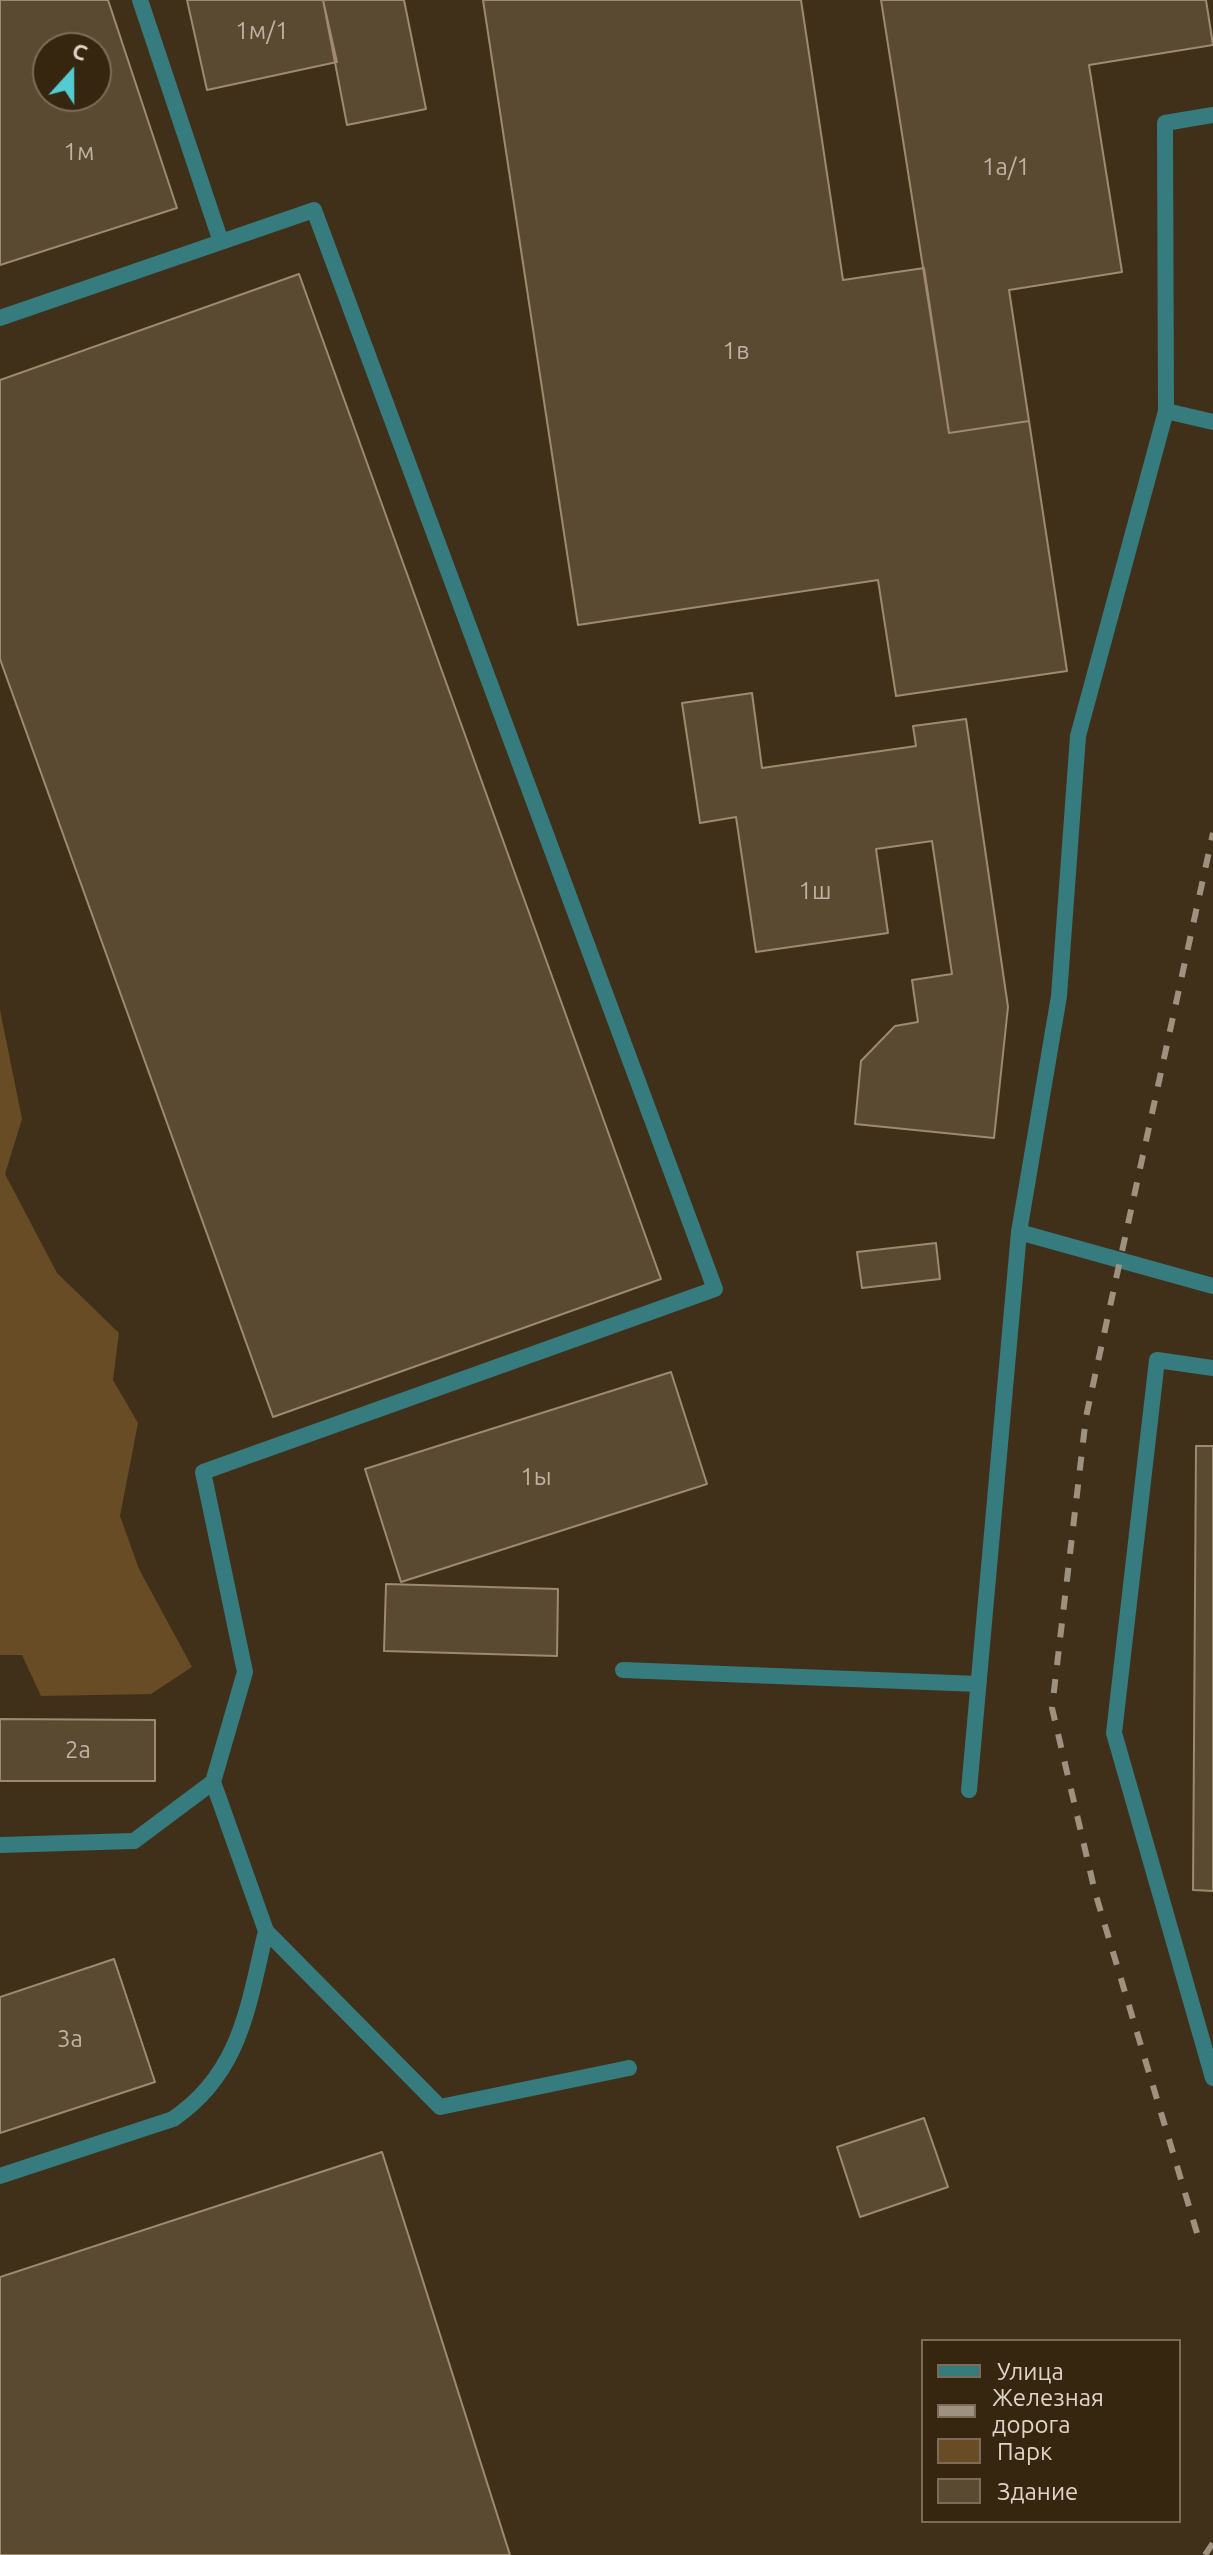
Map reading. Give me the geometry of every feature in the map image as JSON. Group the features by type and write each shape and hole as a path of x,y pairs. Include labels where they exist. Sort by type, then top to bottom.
{"street":[{"path":"140,0 221,242"},
{"path":"969,1790 1019,1232 1059,996 1078,736 1166,411 1165,123 1213,115"},
{"path":"0,318 314,210 715,1289 203,1472 245,1672 213,1782 266,1931 440,2107 629,2068"},
{"path":"1166,411 1213,422"},
{"path":"1019,1232 1213,1286"},
{"path":"1213,1368 1157,1360 1114,1733 1213,2078"},
{"path":"623,1670 978,1684"},
{"path":"0,1845 134,1841 213,1782"},
{"path":"0,2176 173,2119 197,2102 231,2058 266,1931"}],"green space":[{"path":"0,1010 22,1119 5,1174 57,1273 119,1333 113,1380 138,1423 120,1516 139,1569 192,1667 151,1694 41,1696 22,1655 0,1655"}],"building":[{"path":"0,0 108,0 177,208 0,265"},
{"path":"187,0 323,0 337,62 207,90"},
{"path":"323,0 404,0 426,109 347,125"},
{"path":"483,0 801,0 843,280 924,268 949,433 1029,421 1067,671 896,696 878,580 578,625"},
{"path":"881,0 1206,0 1213,45 1089,65 1122,272 1009,290 1029,421 949,433"},
{"path":"299,274 661,1279 273,1417 0,659 0,380"},
{"path":"752,693 762,768 916,746 913,726 966,719 1008,1007 994,1138 855,1124 861,1061 895,1026 918,1022 912,980 952,974 932,841 876,849 888,933 756,952 736,817 700,823 682,703"},
{"path":"936,1243 940,1279 862,1288 857,1252"},
{"path":"671,1372 707,1484 401,1582 365,1469"},
{"path":"1196,1446 1213,1446 1213,1891 1193,1890"},
{"path":"386,1584 558,1589 557,1656 384,1651"},
{"path":"0,1719 155,1720 155,1781 0,1781"},
{"path":"114,1959 155,2082 0,2133 0,1997"},
{"path":"924,2118 948,2187 860,2217 837,2147"},
{"path":"382,2152 510,2555 0,2555 0,2277"}],"railway":[{"path":"1197,2233 1095,1892 1052,1708 1086,1417 1213,833"},
{"path":"1205,2555 1213,2543"}]}
